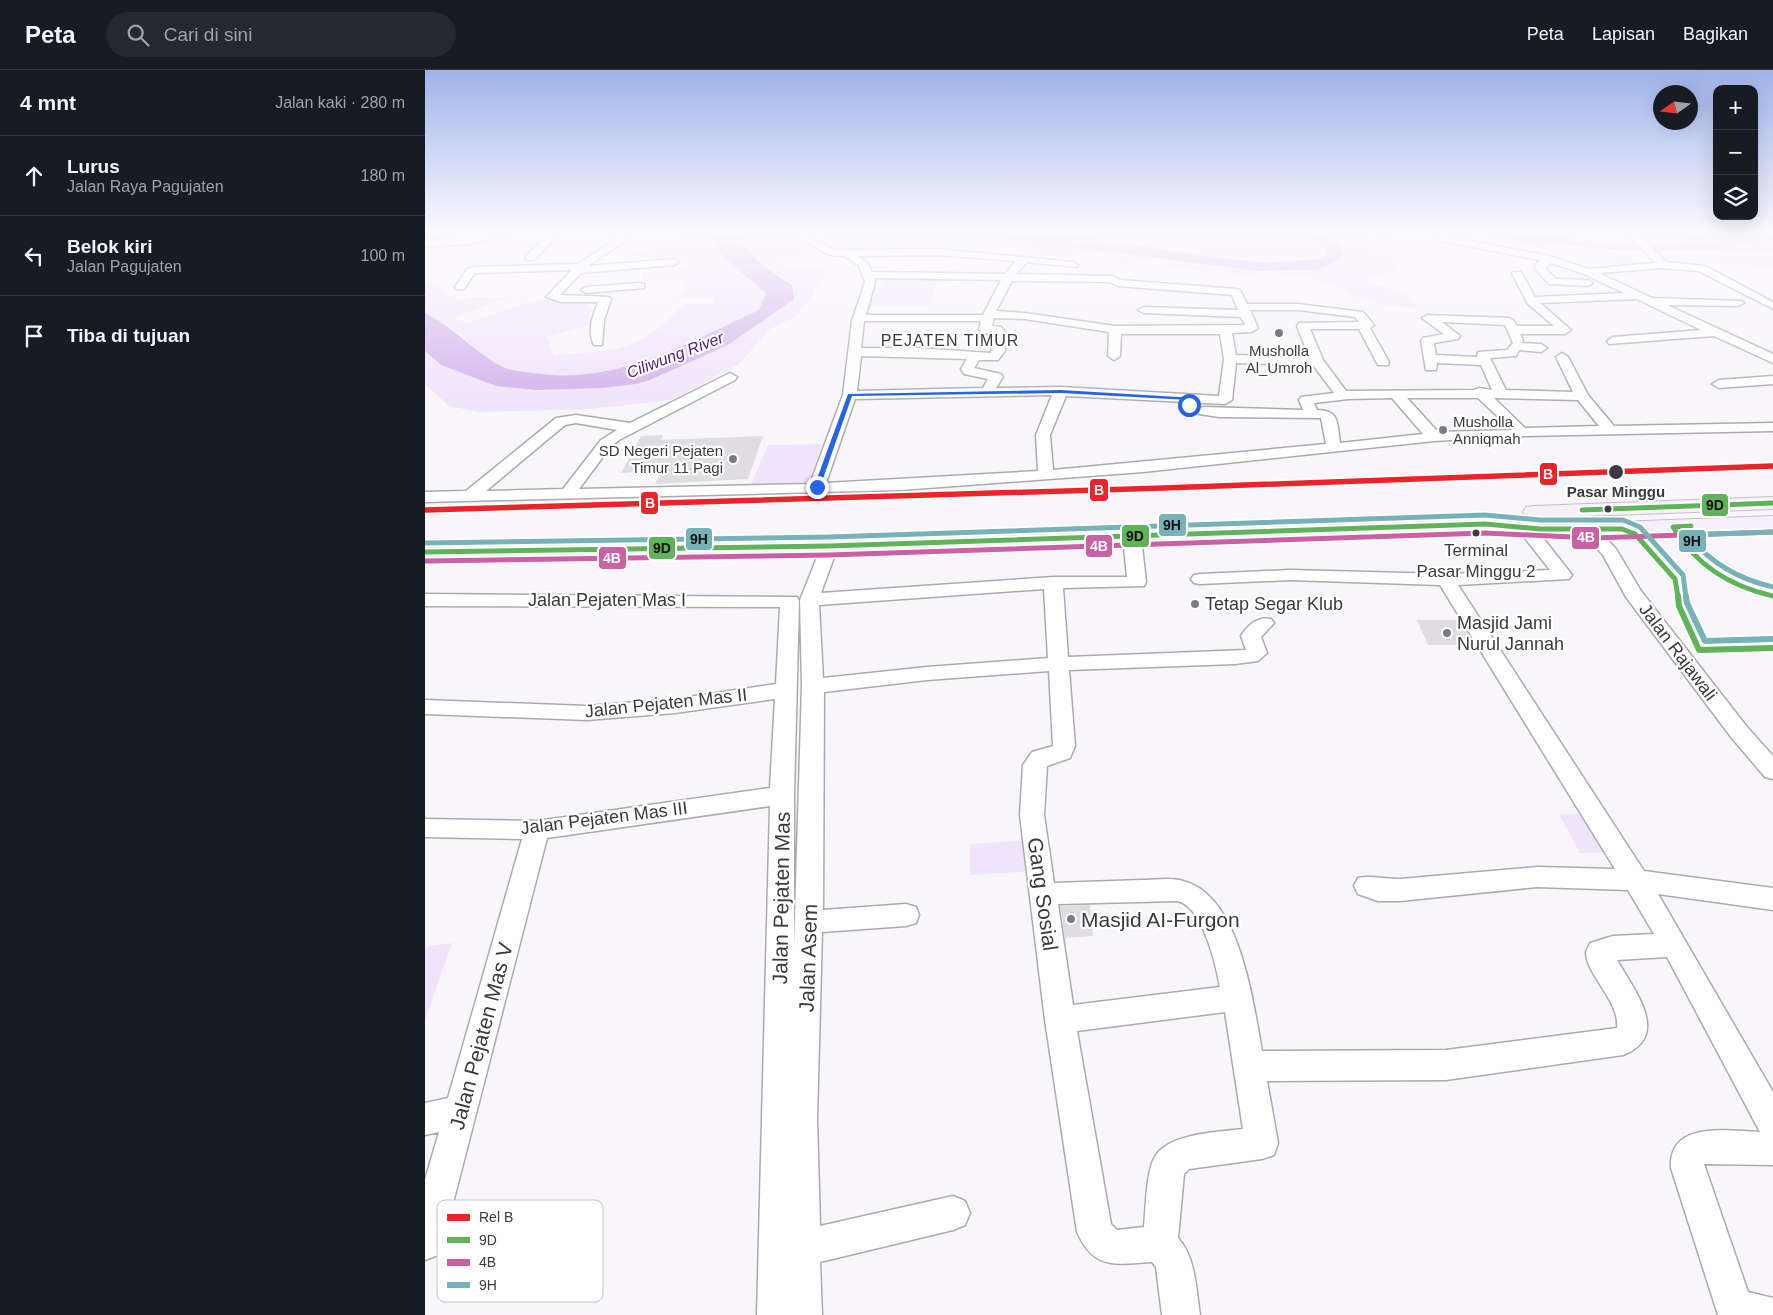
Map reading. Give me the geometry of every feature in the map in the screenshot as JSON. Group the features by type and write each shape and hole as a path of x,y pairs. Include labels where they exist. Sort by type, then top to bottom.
{"main road":[{"path":"1629,508 1716,496 1773,494"},
{"path":"425,540 832,536 1773,503"},
{"path":"425,552 829,546 1132,537 1773,513"},
{"path":"1485,524 1526,528 1588,530 1773,523"}],"street":[{"path":"561,295 586,292"},
{"path":"817,487 850,395 859,318 868,292"},
{"path":"855,352 917,352 994,357 999,351 999,331 985,330 988,316 1001,292"},
{"path":"1163,311 1170,292"},
{"path":"859,318 1025,316 1115,330 1192,325 1226,330 1252,328 1236,292"},
{"path":"1484,361 1430,363 1427,341 1454,336 1428,318 1507,322 1511,323 1516,335 1565,330 1531,300 1527,292"},
{"path":"1588,292 1596,297"},
{"path":"1633,292 1773,359"},
{"path":"1747,292 1773,306"},
{"path":"561,295 605,299 595,332 598,342"},
{"path":"1294,295 1293,299 1298,307"},
{"path":"1531,300 1596,297 1737,303"},
{"path":"1144,310 1244,310 1298,307 1356,312 1368,325 1303,326 1317,361 1343,396"},
{"path":"1363,326 1383,362"},
{"path":"1114,356 1115,330"},
{"path":"850,395 1061,392 1221,401 1225,400 1230,359 1226,330"},
{"path":"1613,341 1715,332"},
{"path":"1498,392 1500,389 1482,355 1512,353 1515,346 1541,348"},
{"path":"975,357 967,369 969,371 997,377 987,392"},
{"path":"1562,357 1582,396 1610,430"},
{"path":"1230,359 1317,361"},
{"path":"568,494 606,443 729,377"},
{"path":"1719,384 1773,380"},
{"path":"1046,475 1043,435 1061,392"},
{"path":"1479,392 1518,427 1520,432"},
{"path":"1312,414 1305,400 1343,396 1498,392 1582,396"},
{"path":"1396,394 1434,437"},
{"path":"1193,398 1191,407 1214,412 1327,416 1334,448"},
{"path":"471,496 561,421 577,419 632,428"},
{"path":"425,497 817,487 967,481 1334,448 1434,437 1513,434 1520,432 1773,427"},
{"path":"1200,579 1290,575 1446,580 1559,569 1526,528"},
{"name":"Jalan Rajawali","path":"1588,530 1615,561 1633,593 1739,732 1772,768"},
{"path":"1053,583 1136,577 1132,537"},
{"name":"Jalan Pejaten Mas","path":"776,1315 782,795 799,688 806,596 829,546"},
{"path":"1446,580 1636,880 1675,946 1773,1123"},
{"name":"Jalan Pejaten Mas I","path":"425,600 806,596 1053,583"},
{"name":"Gang Sosial","path":"1053,583 1064,746 1062,752 1040,758 1035,765 1032,815 1060,1020 1095,1232 1101,1242 1111,1248 1160,1244"},
{"name":"Jalan Pejaten Mas II","path":"425,707 587,713 675,706 885,678 1059,664 1251,656 1257,653 1251,636 1264,623"},
{"name":"Jalan Asem","path":"799,688 809,922 801,1119 803,1315"},
{"name":"Jalan Pejaten Mas III","path":"425,828 537,830 782,795"},
{"name":"Jalan Pejaten Mas V","path":"425,1242 537,830"},
{"path":"1367,886 1378,890 1399,890 1537,877 1636,880 1773,899"},
{"path":"1043,894 1177,890 1191,894 1206,910 1231,962 1262,1143 1187,1153 1178,1157 1168,1166 1160,1244 1173,1259 1181,1315"},
{"path":"809,922 906,915"},
{"path":"1249,1066 1445,1065 1623,1041 1632,1034 1632,1015 1599,956 1600,952 1613,948 1675,946"},
{"path":"1060,1020 1236,998"},
{"path":"425,1119 460,1111"},
{"path":"1770,1315 1736,1311 1688,1168 1687,1158 1692,1152 1702,1147 1773,1149"},
{"path":"803,1248 953,1214"}],"shaded area":[{"path":"425,292 447,292 461,300 476,297 506,298 454,318 467,323 534,301 569,297 587,299 585,303 594,311 593,324 547,337 554,355 611,350 625,346 653,332 684,304 712,304 715,298 679,298 682,292 766,293 759,310 668,354 600,374 552,376 505,368 479,352 460,334 425,313"},
{"path":"784,292 814,292 794,318 771,328 739,364 671,400 590,409 479,412 449,406 425,384 425,351 441,365 496,386 536,390 603,388 636,384 650,380 728,345"},
{"path":"877,292 934,292 929,306 870,306"},
{"path":"1347,292 1397,292 1409,297 1406,298 1419,305 1413,308 1385,305"},
{"path":"822,444 809,482 751,484 768,445"},
{"path":"1559,814 1585,814 1608,853 1580,853"},
{"path":"1031,840 1033,871 970,875 970,844"},
{"path":"452,943 425,1021 425,947"}],"water":[{"name":"Ciliwung River","path":"793,292 794,299 728,345 650,380 636,384 603,388 536,390 496,386 441,365 425,351 425,313 445,325 503,367 533,373 564,375 593,373 650,359 678,348 759,310 766,293"}],"building":[{"name":"SD Negeri Pejaten Timur 11 Pagi","path":"663,435 661,440 763,436 748,479 655,484 662,470 621,473 641,436"},
{"name":"Masjid Jami Nurul Jannah","path":"1417,620 1459,620 1475,645 1428,645"},
{"name":"Masjid AI-Furgon","path":"1090,905 1093,936 1065,938 1060,906"}],"rail line":[{"name":"B","path":"425,510 1164,488 1773,466"}],"transit line":[{"name":"9D","path":"1582,510 1773,503"},
{"name":"9H","path":"425,543 829,537 1485,515 1540,520 1623,520 1640,527 1683,575 1687,603 1705,641 1773,639"},
{"name":"9D","path":"425,552 829,546 1485,524 1540,529 1622,529 1635,534 1675,579 1679,606 1699,650 1773,648"},
{"name":"9D","path":"1691,526 1673,527 1681,541 1702,564 1742,588 1773,596"},
{"name":"4B","path":"425,561 829,555 1485,533 1593,538 1773,532"},
{"name":"9H","path":"1773,532 1687,535 1705,554 1725,569 1748,580 1773,587"}],"place":[{"name":"Musholla Al_Umroh","path":"1279,333"},
{"name":"Musholla Anniqmah","path":"1443,430"},
{"name":"SD Negeri Pejaten Timur 11 Pagi","path":"733,459"},
{"name":"Pasar Minggu","path":"1616,472"},
{"name":"Terminal Pasar Minggu 2","path":"1476,533"},
{"name":"Tetap Segar Klub","path":"1195,604"},
{"name":"Masjid Jami Nurul Jannah","path":"1447,633"},
{"name":"Masjid AI-Furgon","path":"1071,919"}],"district":[{"name":"PEJATEN TIMUR","path":"950,340"}],"route":[{"path":"817,487 850,395 933,392 1061,392 1161,395 1193,398 1189,405"}]}
